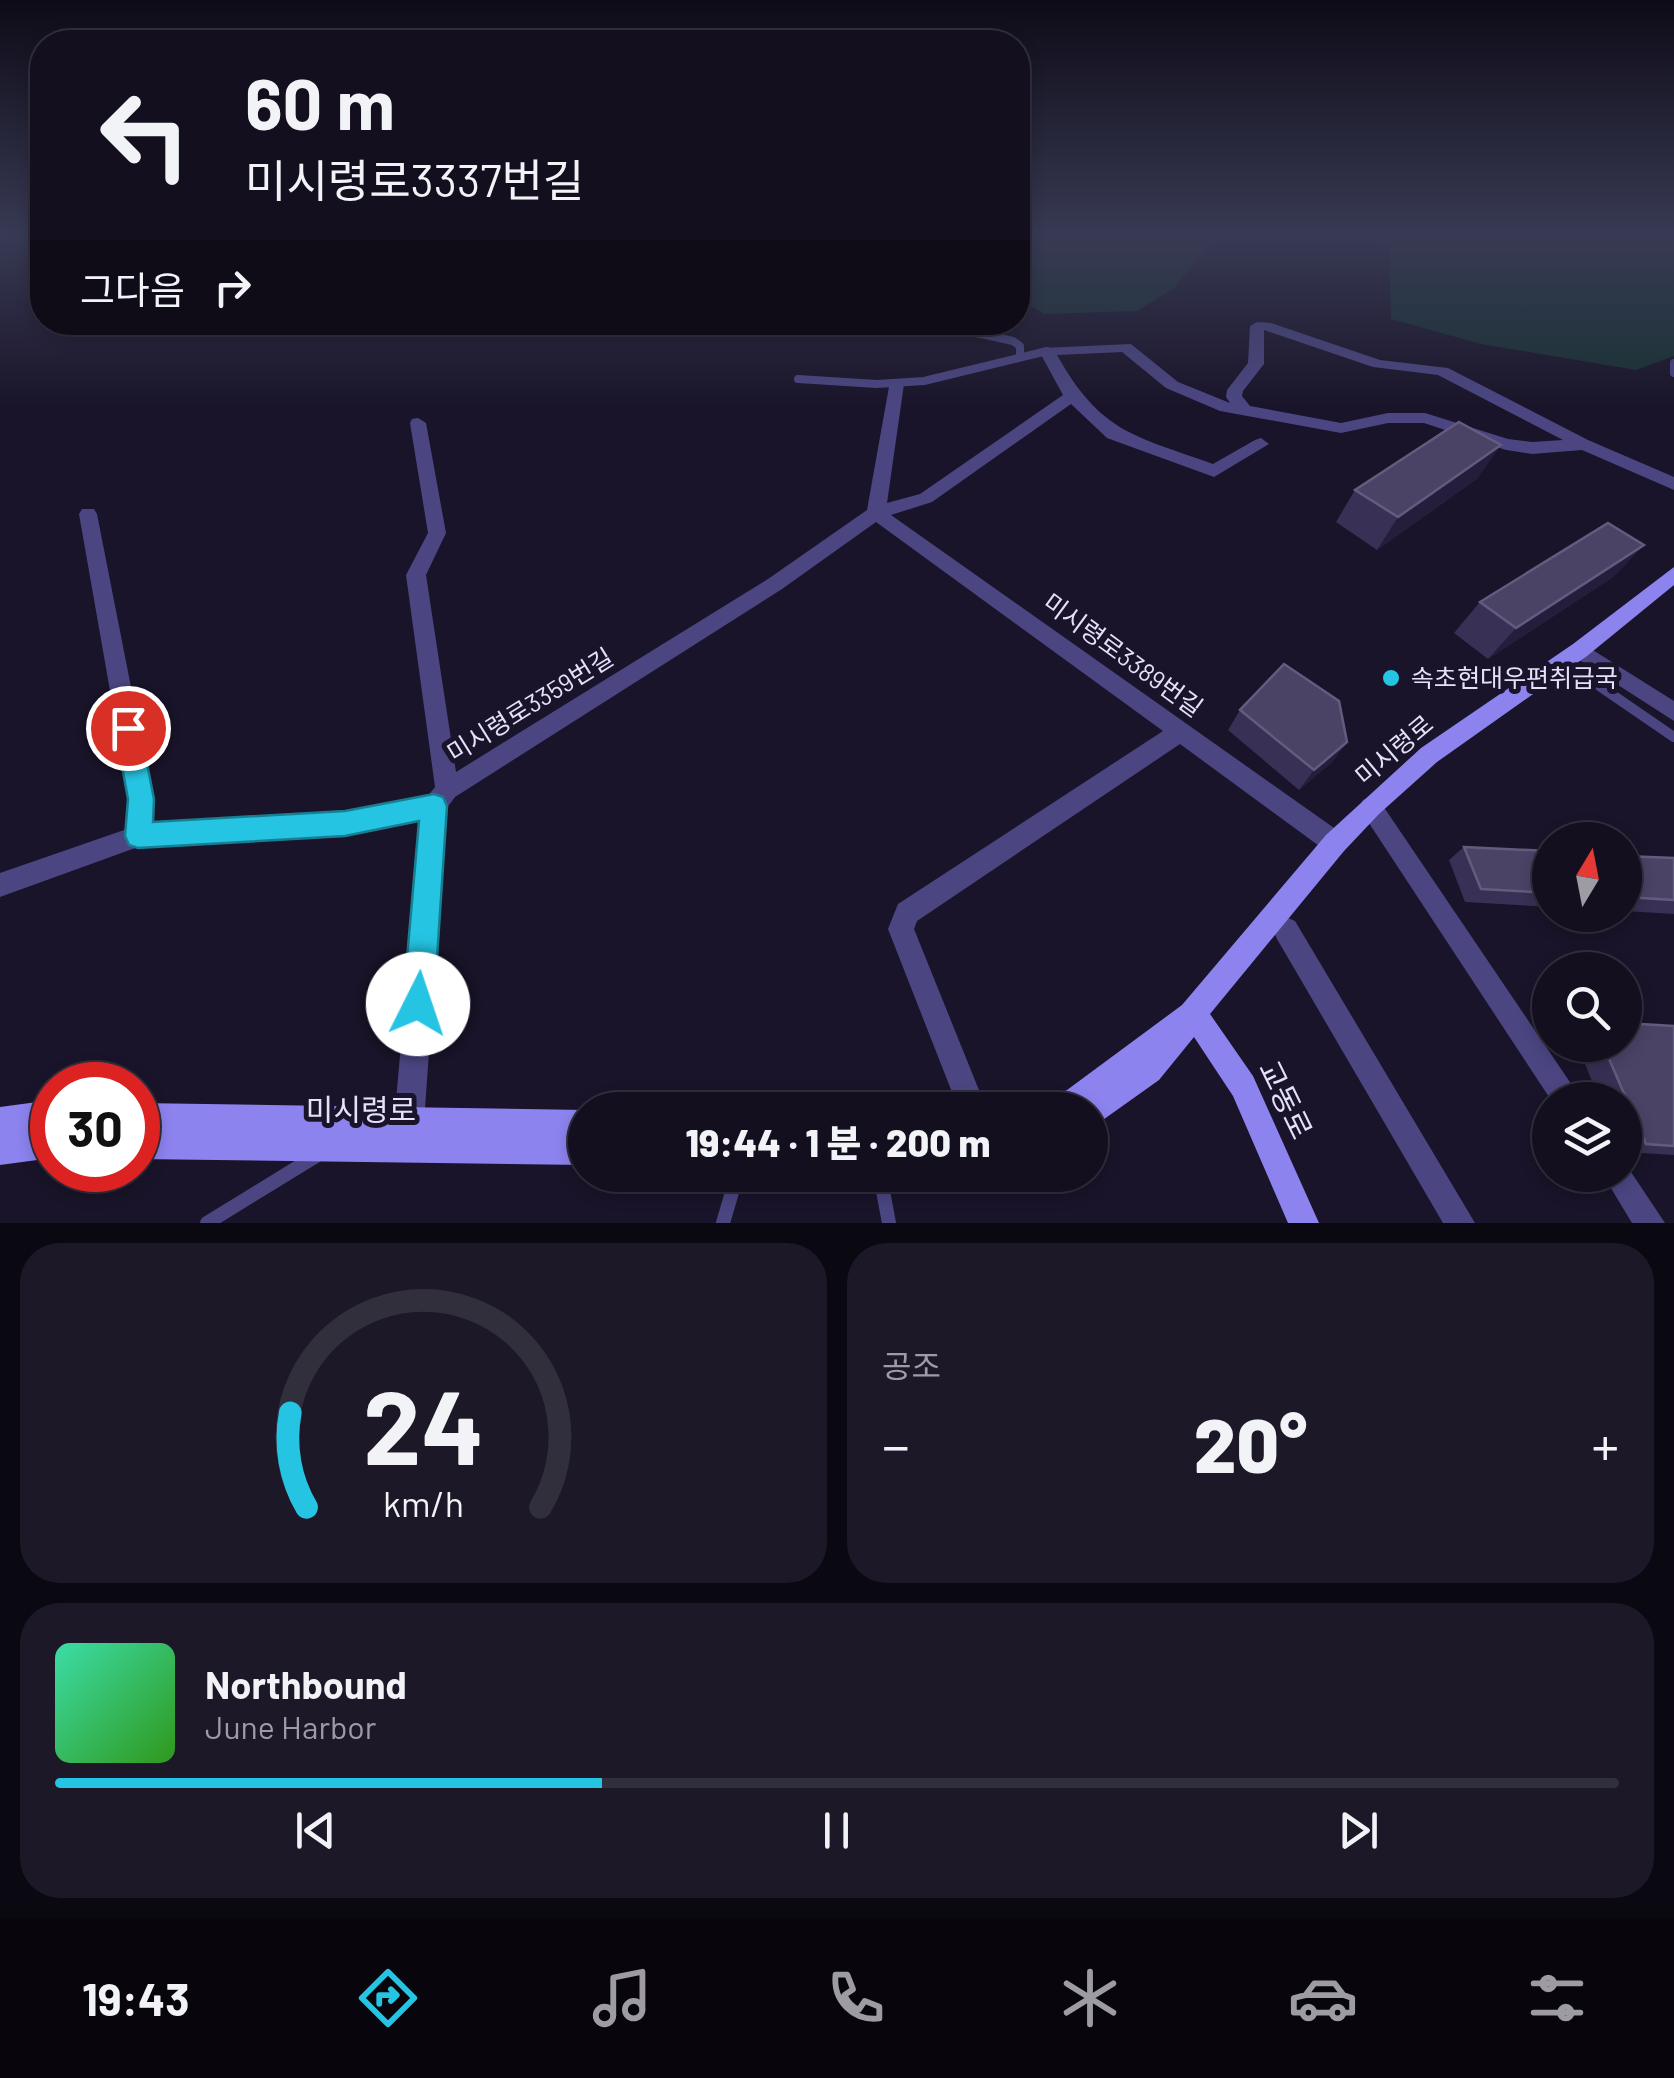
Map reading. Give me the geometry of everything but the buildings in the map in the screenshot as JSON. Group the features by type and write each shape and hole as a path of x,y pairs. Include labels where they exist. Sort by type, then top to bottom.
{"main road":[{"name":"미시령로","path":"1087,1092 1192,1014 1335,844 1371,807 1429,756 1572,655 1674,574"},
{"name":"미시령로","path":"1108,1100 1154,1068 1176,1046 1192,1014"},
{"name":"교동로","path":"1192,1014 1210,1033 1244,1091 1304,1223"},
{"path":"0,1122 30,1118"},
{"name":"미시령로","path":"160,1119 568,1148"},
{"name":"미시령로","path":"160,1144 330,1147 407,1134 568,1126"},
{"path":"0,1150 30,1145"}],"street":[{"path":"1246,412 1234,397 1235,390 1256,364 1257,326 1266,326 1378,364 1442,371 1584,444 1674,484"},
{"path":"1261,444 1214,471 1113,434 1072,396 1047,351 1126,347 1172,385 1246,412 1341,428 1388,418 1425,418 1506,444 1532,448 1584,444"},
{"path":"876,513 896,384"},
{"name":"미시령로3359번길","path":"440,798 774,584 876,513 926,498 1072,396"},
{"path":"407,1134 440,798 416,575 437,533 418,423"},
{"name":"미시령로3389번길","path":"876,513 1335,844"},
{"path":"88,514 141,799 138,836"},
{"path":"1572,655 1674,712"},
{"path":"966,1092 902,929 907,913 1181,730"},
{"path":"0,885 138,836 345,824 440,798"},
{"path":"1371,807 1556,1082"},
{"path":"1286,930 1460,1223"},
{"path":"1629,1192 1650,1223"}],"lane":[{"path":"989,335 1013,340 1020,346 1020,354"},
{"path":"798,378 896,384 976,370 1020,354 1047,351"},
{"path":"1674,363 1674,373"},
{"path":"1572,655 1674,737"},
{"path":"206,1223 330,1147"},
{"path":"724,1223 732,1192"},
{"path":"883,1192 889,1223"}],"green space":[{"path":"1030,292 1167,292 1137,311 1044,314 1030,305"},
{"path":"1390,292 1674,292 1674,356 1636,370 1481,344 1391,319"}],"place":[{"name":"속초현대우편취급국","path":"1391,678"}],"route":[{"path":"128,728 141,799 138,836 345,824 434,806 418,1004"}]}
